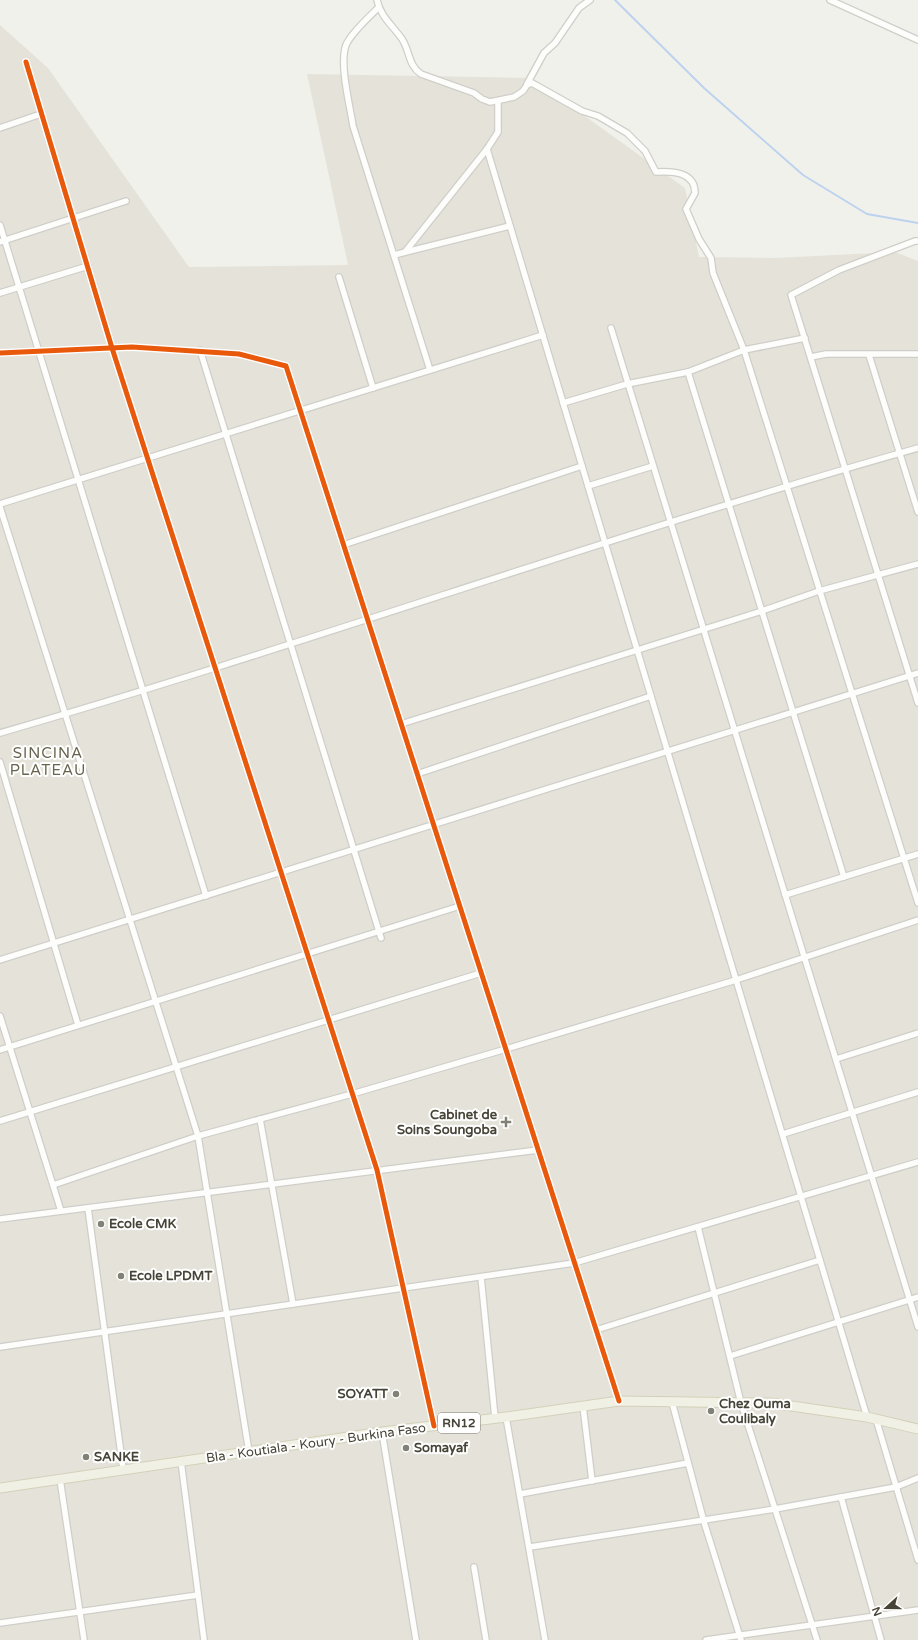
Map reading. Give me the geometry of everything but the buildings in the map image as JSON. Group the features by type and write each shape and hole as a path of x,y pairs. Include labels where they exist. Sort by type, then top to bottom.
{"main road":[{"name":"Bla - Koutiala - Koury - Burkina Faso","path":"0,1488 382,1432 506,1417 619,1401 771,1404 872,1418 918,1429"}],"street":[{"path":"377,0 379,7 390,26 402,40 409,59 417,71 429,78 474,93 482,99 490,102 514,97 523,91 544,52 555,43 579,8 590,0"},
{"path":"830,0 918,40"},
{"path":"379,7 367,19 347,45 345,55 346,87 353,126 430,370"},
{"path":"26,62 112,348 377,1170 434,1426"},
{"path":"527,85 532,83 582,111 598,116 627,133 645,151 656,172 673,172 688,176 692,180 695,194 686,209 699,239 710,258 713,273 744,350 785,486 918,903"},
{"path":"405,252 487,149 498,132 498,101"},
{"path":"0,128 41,114"},
{"path":"487,149 820,1260 839,1322 896,1487 918,1560"},
{"path":"2,242 126,201"},
{"path":"0,225 2,242 19,287 206,896"},
{"path":"394,255 510,226"},
{"path":"918,241 914,241 839,270 791,295 918,702"},
{"path":"0,293 88,266"},
{"path":"339,276 372,388"},
{"path":"611,328 918,1326"},
{"path":"249,1452 198,1136 0,506 78,480 543,335"},
{"path":"564,403 627,384 688,372 744,350 805,338"},
{"path":"0,352 132,347 200,350 239,354 286,366 619,1401"},
{"path":"200,350 380,934"},
{"path":"811,357 826,354 918,354"},
{"path":"869,355 918,512"},
{"path":"688,372 844,877"},
{"path":"0,733 143,691 785,486 918,448"},
{"path":"343,545 582,466"},
{"path":"588,486 653,466"},
{"path":"401,724 762,611 819,591 879,576 918,564"},
{"path":"0,960 918,673"},
{"path":"417,774 651,696"},
{"path":"0,762 78,1025"},
{"path":"785,894 918,854"},
{"path":"0,1050 307,954 380,934 460,906"},
{"path":"53,1184 198,1136 352,1094 736,980 918,920"},
{"path":"0,1121 481,972"},
{"path":"0,1016 61,1211"},
{"path":"836,1059 918,1033"},
{"path":"783,1134 918,1092"},
{"path":"260,1119 293,1304"},
{"path":"0,1219 538,1150"},
{"path":"0,1346 574,1264 918,1162"},
{"path":"88,1208 124,1469"},
{"path":"698,1227 742,1403 817,1640"},
{"path":"596,1330 820,1260"},
{"path":"481,1277 496,1418"},
{"path":"730,1356 918,1297"},
{"path":"672,1402 704,1522 740,1638"},
{"path":"583,1406 592,1481"},
{"path":"506,1417 545,1640"},
{"path":"382,1432 416,1640"},
{"path":"181,1461 204,1640"},
{"path":"520,1494 688,1463"},
{"path":"530,1548 704,1522 896,1487 918,1478"},
{"path":"60,1479 84,1640"},
{"path":"841,1497 881,1640"},
{"path":"474,1567 486,1640"},
{"path":"0,1623 198,1595"},
{"path":"706,1640 740,1638 812,1624 918,1610"}],"shaded area":[{"path":"0,25 48,68 189,267 348,265 307,74 532,78 685,188 699,257 774,258 895,252 918,261 918,1640 0,1640"}],"waterway":[{"path":"615,0 704,88 803,175 867,214 918,223"}],"cycle path":[{"path":"26,62 112,348 377,1170 434,1426"},
{"path":"0,353 132,347 239,354 286,366 619,1401"}],"place":[{"name":"Cabinet de Soins Soungoba","path":"506,1122"},
{"name":"Ecole CMK","path":"101,1224"},
{"name":"Ecole LPDMT","path":"121,1276"},
{"name":"SOYATT","path":"396,1394"},
{"name":"Chez Ouma Coulibaly","path":"711,1411"},
{"name":"Somayaf","path":"406,1448"},
{"name":"SANKE","path":"86,1457"}],"district":[{"name":"SINCINA PLATEAU","path":"48,762"}]}
